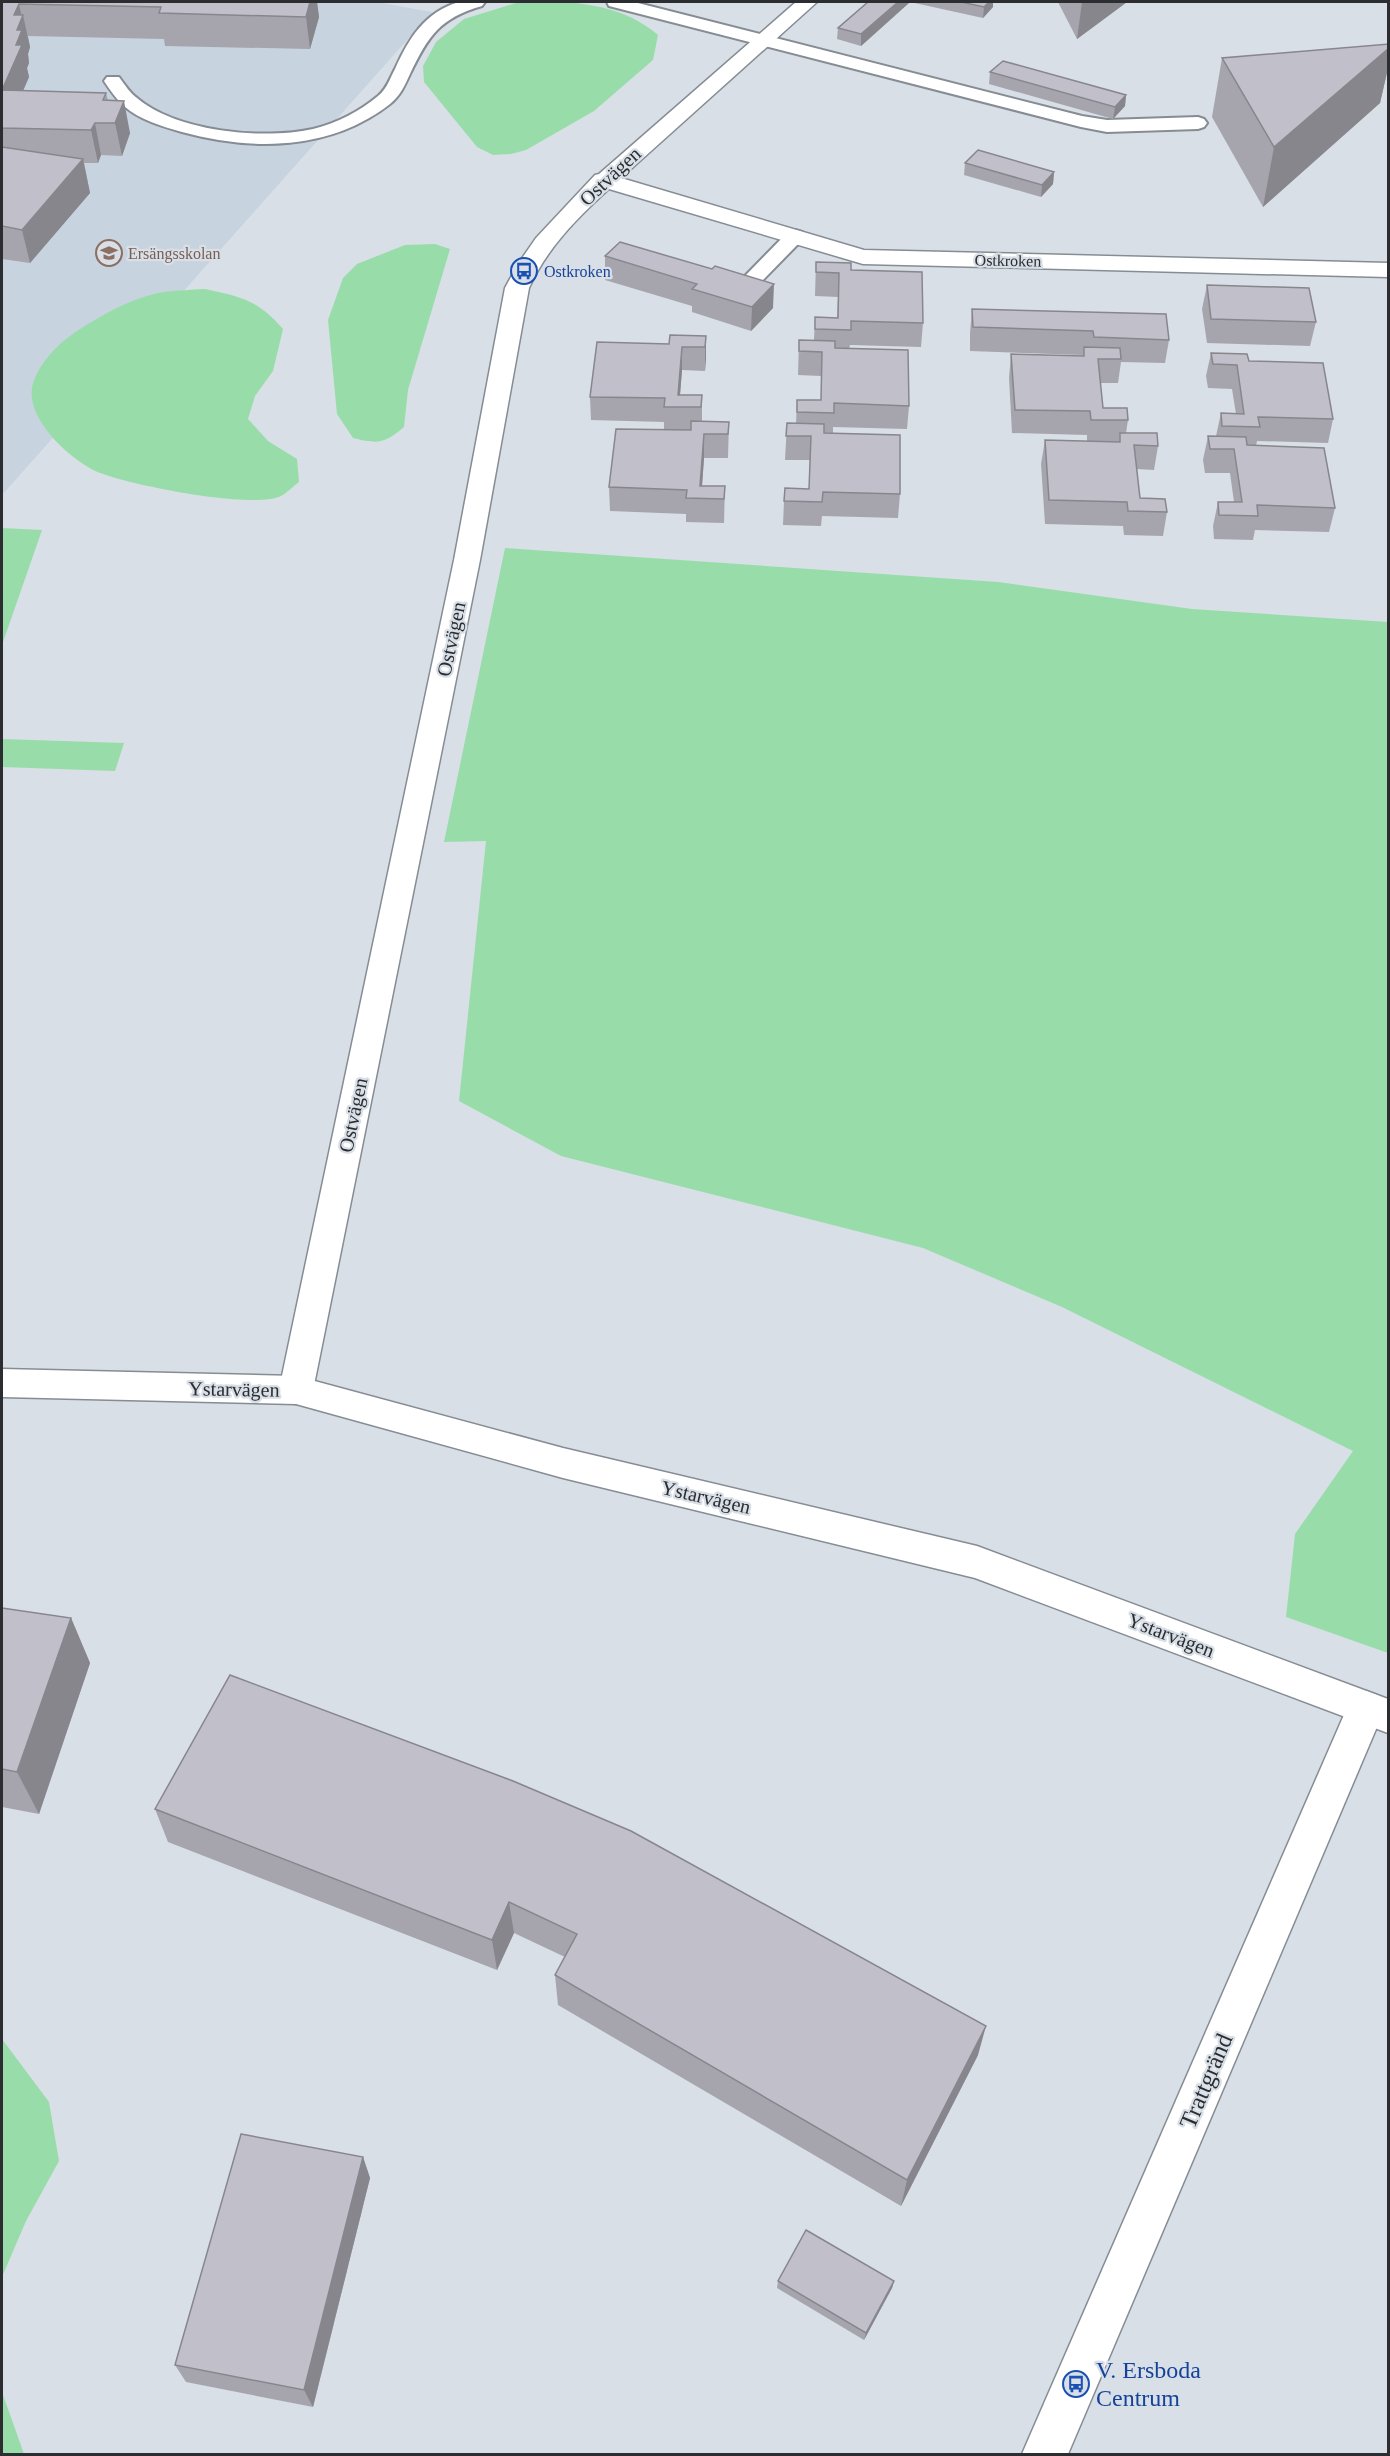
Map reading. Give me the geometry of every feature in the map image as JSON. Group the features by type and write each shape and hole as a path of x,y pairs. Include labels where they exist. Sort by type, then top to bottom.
{"street":[{"name":"Ostvägen","path":"296,1390 467,560 517,288 524,271 547,237 603,180 807,2"},
{"name":"Ostkroken","path":"603,180 863,257 1389,270"},
{"name":"Ystarvägen","path":"2,1383 296,1390 563,1463 977,1562 1377,1712"},
{"name":"Trattgränd","path":"1045,2454 1377,1712"}],"lane":[{"path":"113,81 130,102 160,120 209,133 242,138 276,140 305,137 362,115 383,101 395,90 419,37 431,22 471,2"},
{"path":"623,2 1081,122 1107,126 1198,123"},
{"path":"750,282 795,236"}],"shaded area":[{"name":"Ersängsskolan","path":"2,2 376,2 432,12 2,495"}],"green space":[{"path":"519,2 574,3 610,9 643,24 658,35 653,60 594,111 526,150 493,155 477,147 424,82 423,66 436,42 464,19"},
{"path":"435,244 450,249 408,390 404,427 386,440 375,442 353,438 337,414 328,320 343,278 357,264 405,245"},
{"path":"205,289 248,301 274,319 283,329 273,371 255,396 248,419 268,441 297,459 299,482 281,496 244,500 217,498 187,494 108,476 93,470 64,449 47,430 35,410 32,399 34,380 51,353 74,333 105,314 140,298 164,292"},
{"path":"2,528 42,530 2,645"},
{"path":"505,548 998,582 1192,609 1388,622 1388,1653 1286,1617 1295,1534 1353,1451 1062,1307 923,1248 561,1156 459,1101 486,841 444,842"},
{"path":"2,739 124,743 115,771 2,767"},
{"path":"2,2039 49,2102 59,2161 26,2221 2,2277"},
{"path":"2,2392 24,2454 2,2454"}],"building":[{"path":"2,2 310,2 306,17 159,13 161,7 19,4 14,15 23,15 17,30 22,30 16,45 22,45 2,90"},
{"path":"868,2 898,2 861,34 838,28"},
{"path":"961,2 989,2 984,7"},
{"path":"1389,44 1389,48 1274,147 1222,58"},
{"path":"1003,61 1126,95 1115,107 990,72"},
{"path":"2,90 106,93 103,100 124,101 115,123 95,123 91,130 2,128"},
{"path":"2,147 83,159 22,230 2,226"},
{"path":"978,150 1054,172 1042,185 965,163"},
{"path":"620,242 712,269 715,266 774,284 752,307 692,289 697,284 605,256"},
{"path":"816,262 851,263 851,270 922,272 923,323 851,321 851,330 815,329 815,317 838,318 839,273 816,272"},
{"path":"1207,285 1309,288 1316,322 1211,319"},
{"path":"972,309 1166,314 1169,340 1094,337 1093,331 973,327"},
{"path":"670,335 706,336 705,347 682,347 678,395 702,395 701,407 664,407 665,398 590,397 597,342 669,344"},
{"path":"799,340 835,341 835,348 908,350 909,406 834,403 834,413 797,412 797,400 821,400 822,352 799,351"},
{"path":"1084,347 1120,348 1121,359 1098,359 1103,408 1127,408 1128,420 1091,420 1090,411 1015,410 1011,354 1084,356"},
{"path":"1211,353 1247,354 1249,361 1323,363 1333,419 1258,417 1260,427 1222,426 1221,413 1244,414 1237,365 1213,364"},
{"path":"691,421 729,422 728,434 704,434 700,486 725,486 724,499 686,498 687,490 609,487 616,429 691,430"},
{"path":"787,423 824,424 824,433 900,435 900,494 823,492 822,502 784,501 785,488 809,489 811,436 786,436"},
{"path":"1120,433 1157,433 1158,446 1134,445 1140,498 1165,499 1167,512 1128,511 1127,502 1049,500 1045,440 1120,442"},
{"path":"1208,436 1246,437 1247,445 1324,448 1335,508 1257,505 1258,516 1219,515 1218,502 1242,502 1234,449 1210,449"},
{"path":"2,1608 71,1618 17,1772 2,1769"},
{"path":"230,1675 513,1781 631,1831 986,2026 907,2180 555,1975 577,1934 509,1902 492,1940 155,1809"},
{"path":"241,2134 363,2157 304,2390 175,2365"},
{"path":"806,2230 894,2281 866,2333 778,2281"}],"place":[{"name":"Ersängsskolan","path":"109,253"},
{"name":"Ostkroken","path":"524,271"},
{"name":"V. Ersboda Centrum","path":"1076,2384"}]}
